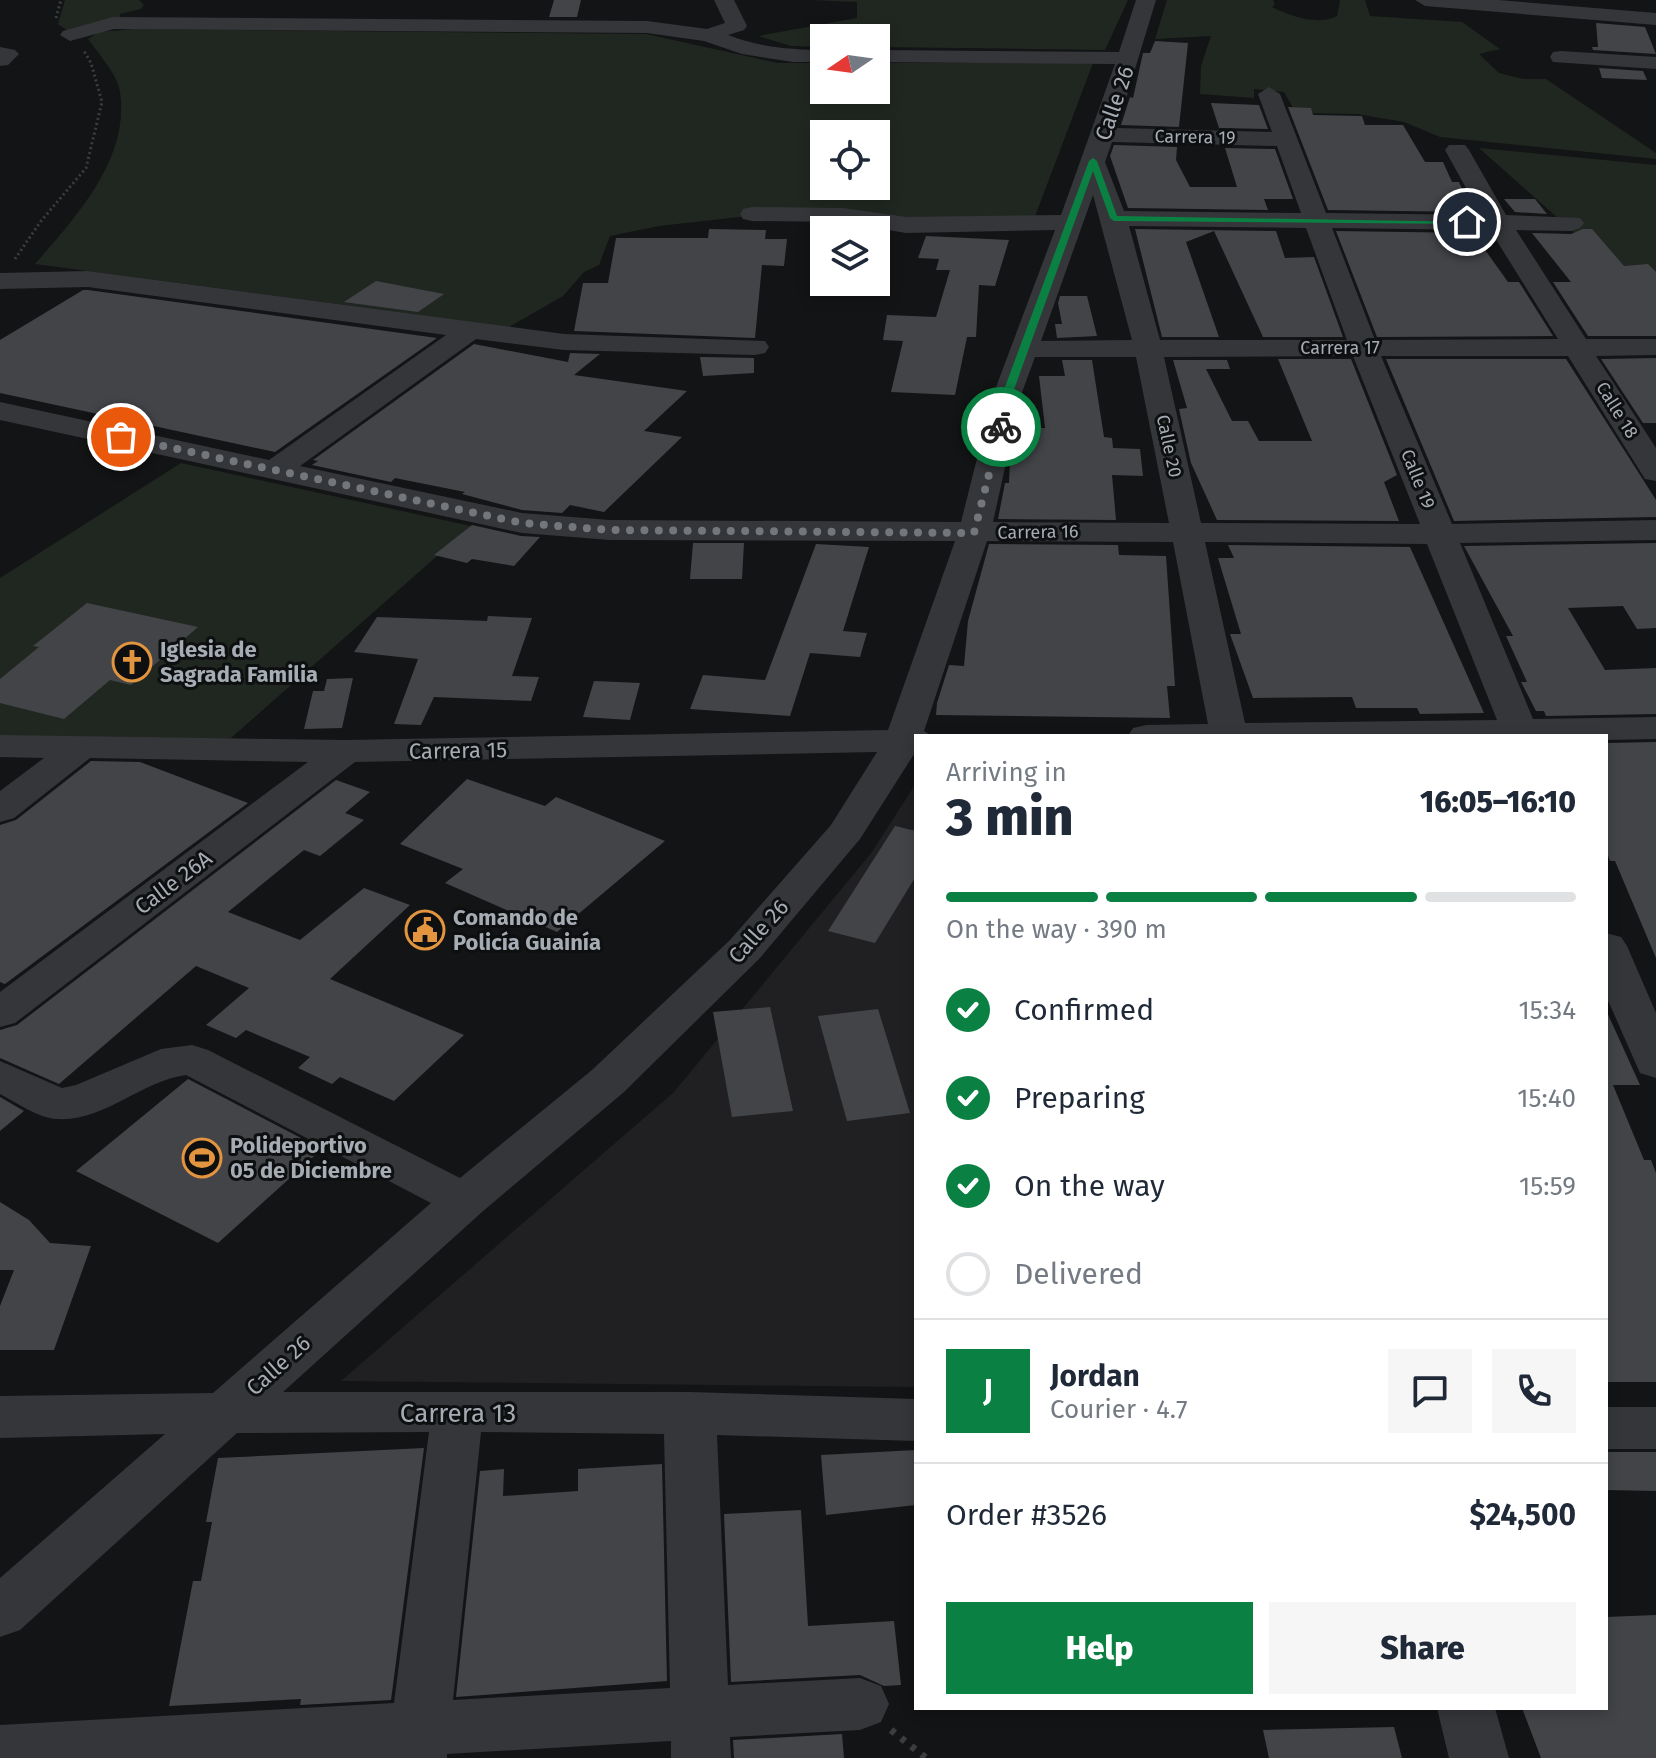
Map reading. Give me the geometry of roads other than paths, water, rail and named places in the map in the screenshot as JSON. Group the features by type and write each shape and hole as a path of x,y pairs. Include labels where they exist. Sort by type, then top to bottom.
{"street":[{"path":"217,24 241,0"},
{"path":"439,26 455,0"},
{"path":"637,0 647,27"},
{"path":"708,35 737,26 724,0"},
{"name":"Calle 26","path":"0,1613 465,1200 608,1081 745,949 846,831 910,740 974,533 1007,395 1130,58 1146,0"},
{"path":"1425,0 1656,19"},
{"path":"70,35 113,23 647,27 708,35 742,48 810,56"},
{"path":"0,53 8,54 0,60"},
{"path":"890,56 1130,58"},
{"path":"1561,57 1656,63"},
{"name":"Calle 19","path":"1269,94 1364,348 1521,733"},
{"name":"Carrera 19","path":"1098,148 1286,139"},
{"name":"Calle 20","path":"1098,148 1148,347 1229,734"},
{"name":"Calle 18","path":"1457,150 1577,350 1656,472"},
{"path":"752,214 843,215 906,225 1071,222"},
{"path":"1114,218 1571,223"},
{"path":"4,274 88,279 564,342 755,347"},
{"path":"273,471 473,328"},
{"name":"Carrera 17","path":"1024,349 1577,350 1656,347"},
{"name":"Carrera 16","path":"0,411 522,523 610,530 1440,534 1656,530"},
{"path":"1375,734 1656,728"},
{"name":"Carrera 15","path":"0,746 346,751 579,749 910,740"},
{"path":"0,810 84,745"},
{"name":"Calle 26A","path":"0,1013 346,751"},
{"path":"1622,974 1656,1063"},
{"path":"0,1076 57,1104 86,1099 161,1064 192,1060 393,1166 465,1200"},
{"name":"Carrera 13","path":"0,1417 225,1412 690,1412 914,1420"},
{"path":"690,1412 700,1736"},
{"path":"418,1743 457,1414"},
{"path":"1608,1428 1656,1428"},
{"path":"0,1752 160,1751 700,1736 860,1704"},
{"path":"1467,1710 1479,1758"}],"place":[{"name":"Iglesia de Sagrada Familia","path":"132,662"},
{"name":"Comando de Policía Guainía","path":"425,930"},
{"name":"Polideportivo 05 de Diciembre","path":"202,1158"}]}
